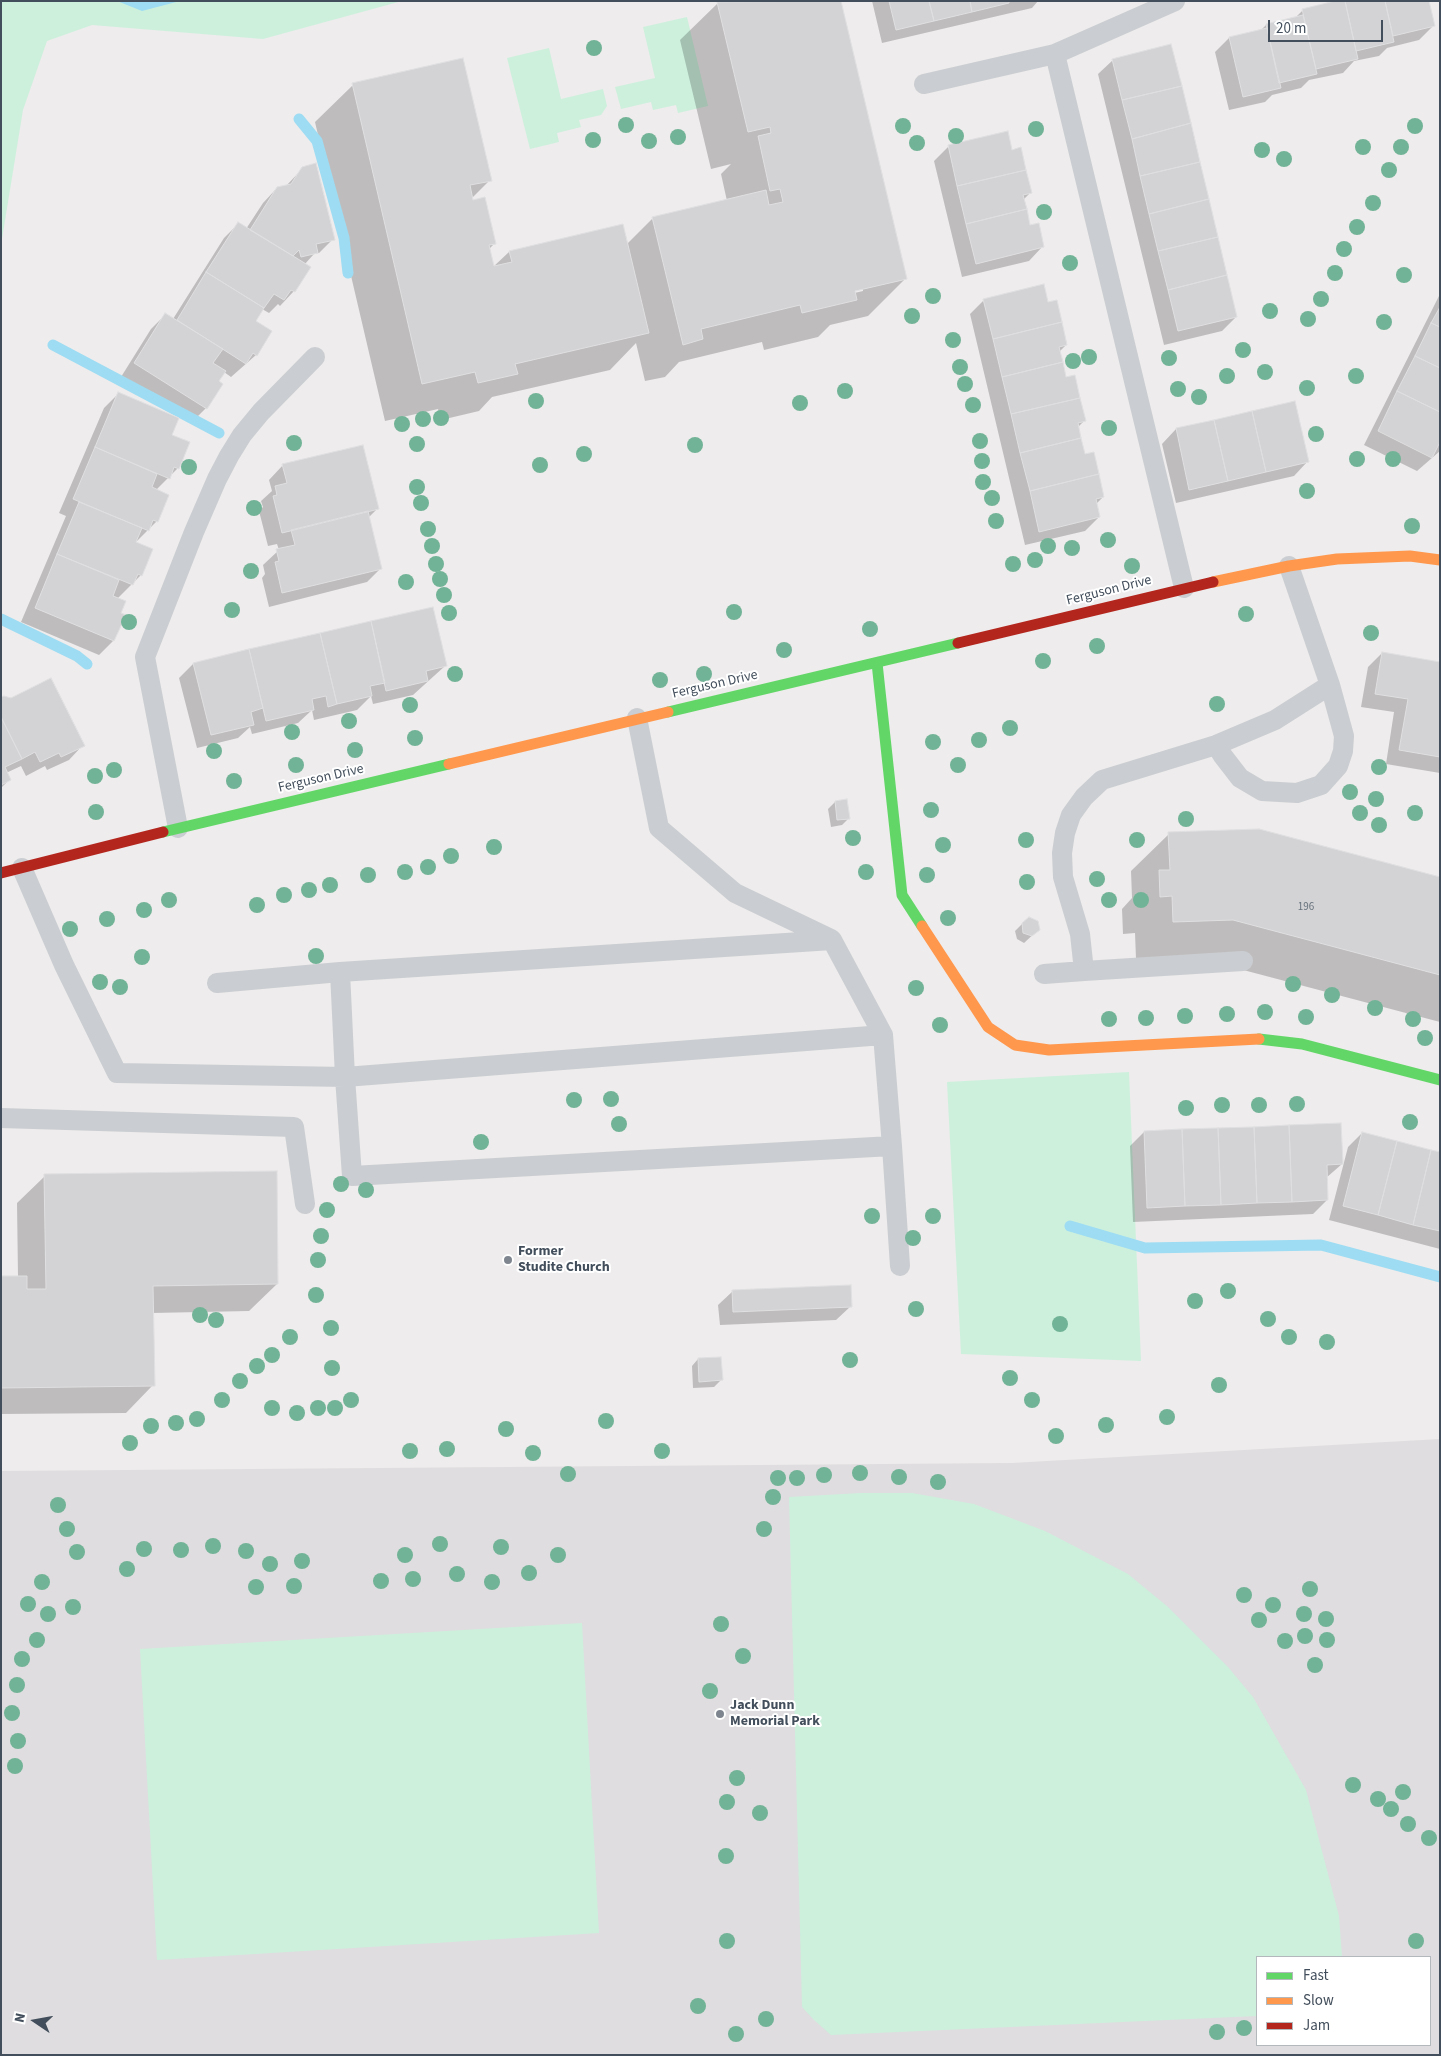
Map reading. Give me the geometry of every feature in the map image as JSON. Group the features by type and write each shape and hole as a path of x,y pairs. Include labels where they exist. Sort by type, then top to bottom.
{"street":[{"name":"Ferguson Drive","path":"1,873 178,828 548,742 637,718 877,663 1184,588 1289,566 1337,559 1410,556 1440,560"},
{"path":"877,663 902,896 988,1027 1015,1045 1050,1050 1261,1039 1309,1046 1440,1080"}],"lane":[{"path":"924,84 1056,54 1175,1"},
{"path":"1056,54 1184,588"},
{"path":"178,828 145,657 194,532 217,478 229,456 261,412 315,357"},
{"path":"1216,744 1240,778 1262,791 1297,793 1321,785 1338,766 1344,744 1344,736 1330,685 1289,566"},
{"path":"1084,971 1080,934 1063,876 1062,853 1065,833 1071,815 1084,797 1102,780 1216,744 1275,720 1330,685"},
{"path":"637,718 659,828 735,893 832,940 884,1035 900,1266"},
{"path":"22,868 64,965 117,1073 345,1076 884,1035"},
{"path":"217,983 340,972 832,940"},
{"path":"1044,974 1243,961"},
{"path":"340,972 352,1176 892,1146"},
{"path":"1,1118 294,1127 305,1204"}],"shaded area":[{"name":"Jack Dunn Memorial Park","path":"1440,1439 1440,2055 1,2055 1,1471 1012,1463"}],"green space":[{"path":"1,1 402,1 263,39 92,25 47,41 23,110 1,245"},
{"path":"687,17 708,106 678,113 676,105 653,110 651,102 621,109 615,87 655,78 643,27"},
{"path":"549,48 561,99 603,89 607,106 601,115 579,120 581,127 557,133 559,142 530,149 507,58"},
{"path":"1129,1072 1141,1361 961,1354 947,1082"},
{"path":"861,1493 912,1493 974,1504 1045,1531 1128,1574 1168,1607 1228,1667 1253,1697 1306,1790 1339,1916 1342,1956 1256,1956 1256,2016 831,2035 802,2007 789,1497"},
{"path":"582,1623 599,1933 157,1960 140,1649"}],"water":[{"path":"117,1 180,1 142,11"}],"building":[{"path":"841,1 907,279 855,291 857,300 802,313 800,305 701,329 703,339 683,345 652,217 766,190 769,205 783,202 780,189 770,191 758,136 771,133 770,127 748,132 717,2"},
{"path":"889,1 929,1 934,21 896,30"},
{"path":"929,1 970,1 972,12 934,21"},
{"path":"970,1 1009,1 1009,3 972,12"},
{"path":"1335,1 1345,1 1358,59 1316,69 1302,9"},
{"path":"1345,1 1385,1 1394,42 1356,51"},
{"path":"1385,1 1429,1 1435,26 1393,36"},
{"path":"1303,15 1317,74 1279,83 1266,24"},
{"path":"1267,28 1281,88 1243,97 1229,37"},
{"path":"1171,44 1182,86 1122,100 1112,59"},
{"path":"463,58 492,181 470,185 473,200 485,197 496,244 489,245 494,266 512,262 509,251 623,224 649,333 515,364 518,374 478,383 475,372 422,384 352,83"},
{"path":"1182,86 1191,123 1132,139 1122,100"},
{"path":"1191,123 1200,162 1140,176 1132,139"},
{"path":"1008,131 1012,150 1021,147 1026,170 957,186 948,145"},
{"path":"1200,162 1209,199 1149,214 1140,176"},
{"path":"316,163 335,240 316,244 318,253 301,257 299,250 293,256 250,230 277,187 291,184 302,167"},
{"path":"1026,170 1032,193 1023,195 1027,209 966,224 957,186"},
{"path":"1209,199 1218,237 1158,251 1149,214"},
{"path":"1027,209 1030,225 1039,223 1044,247 976,264 966,224"},
{"path":"238,222 311,267 295,292 291,290 284,300 274,294 264,308 206,272"},
{"path":"1218,237 1227,275 1168,290 1158,251"},
{"path":"206,272 264,308 256,321 272,331 257,356 253,353 246,364 177,320"},
{"path":"1227,275 1237,317 1178,331 1168,290"},
{"path":"1044,284 1048,302 1057,300 1062,322 993,339 983,299"},
{"path":"1440,307 1440,327 1431,323"},
{"path":"165,313 223,349 213,363 226,371 219,381 223,384 207,409 134,363"},
{"path":"1062,322 1067,345 1059,347 1063,362 1002,377 993,339"},
{"path":"1431,323 1440,327 1440,368 1415,356"},
{"path":"1415,356 1440,368 1440,412 1397,391"},
{"path":"1063,362 1066,377 1075,375 1080,398 1011,414 1002,377"},
{"path":"1397,391 1440,412 1440,442 1432,458 1378,431"},
{"path":"118,392 179,418 172,435 190,442 179,469 174,467 170,479 95,447"},
{"path":"1080,398 1086,421 1078,423 1081,438 1020,453 1011,414"},
{"path":"1295,401 1309,462 1266,472 1252,411"},
{"path":"1252,411 1266,472 1228,481 1214,420"},
{"path":"1214,420 1228,481 1189,490 1176,428"},
{"path":"1081,438 1085,454 1094,452 1099,474 1030,491 1020,453"},
{"path":"363,445 379,509 282,533 273,496 277,495 275,486 287,483 282,464"},
{"path":"95,447 157,474 152,487 169,495 158,522 153,520 149,531 73,499"},
{"path":"1099,474 1104,497 1096,499 1100,517 1039,532 1030,491"},
{"path":"79,502 142,528 136,542 153,549 142,576 138,574 133,585 57,554"},
{"path":"368,511 382,569 282,593 275,562 279,561 276,549 295,545 291,530"},
{"path":"57,554 119,580 113,596 126,601 121,613 126,615 114,641 35,608"},
{"path":"433,607 447,666 426,671 428,681 386,691 371,621"},
{"path":"371,621 385,683 370,686 372,696 337,704 320,633"},
{"path":"320,633 337,704 328,707 326,696 312,699 314,710 266,721 249,649"},
{"path":"249,649 263,708 251,712 254,725 211,735 193,663"},
{"path":"1382,652 1440,662 1440,757 1399,750 1408,699 1375,694"},
{"path":"51,678 85,746 61,757 59,753 40,762 35,752 22,759 1,717 1,697 11,698"},
{"path":"1,717 22,759 5,767 11,780 1,785"},
{"path":"847,799 850,819 837,820 835,801"},
{"path":"1259,829 1440,877 1440,975 1233,920 1173,922 1172,896 1160,897 1159,870 1170,870 1168,832"},
{"path":"1029,917 1038,921 1040,930 1032,936 1023,933 1022,923"},
{"path":"1341,1123 1343,1164 1327,1165 1328,1200 1292,1202 1289,1125"},
{"path":"1289,1125 1292,1202 1257,1203 1254,1127"},
{"path":"1254,1127 1257,1203 1221,1205 1218,1128"},
{"path":"1218,1128 1221,1205 1185,1206 1182,1129"},
{"path":"1182,1129 1185,1206 1147,1208 1144,1131"},
{"path":"1362,1132 1397,1141 1378,1215 1343,1206"},
{"path":"1397,1141 1431,1150 1413,1225 1378,1215"},
{"path":"1431,1150 1440,1152 1440,1231 1413,1225"},
{"path":"277,1171 278,1284 153,1286 155,1386 1,1388 1,1276 27,1276 27,1289 46,1289 44,1174"},
{"path":"851,1285 852,1307 733,1312 732,1290"},
{"path":"721,1357 723,1380 699,1382 698,1358"}],"waterway":[{"path":"299,119 317,141 344,238 348,273"},
{"path":"53,345 219,433"},
{"path":"1,619 77,656 87,664"},
{"path":"1070,1226 1145,1248 1321,1245 1440,1277"}],"traffic: fast":[{"path":"668,712 958,643"},
{"path":"877,663 902,895 922,926"},
{"path":"163,832 449,764"},
{"path":"1259,1039 1302,1044 1440,1080"}],"traffic: slow":[{"path":"1213,582 1289,566 1337,559 1410,556 1440,560"},
{"path":"449,764 668,712"},
{"path":"922,926 988,1027 1015,1045 1049,1050 1259,1039"}],"traffic: jam":[{"path":"958,643 1213,582"},
{"path":"1,873 163,832"}],"place":[{"name":"Former Studite Church","path":"508,1260"},
{"name":"Jack Dunn Memorial Park","path":"720,1714"}]}
